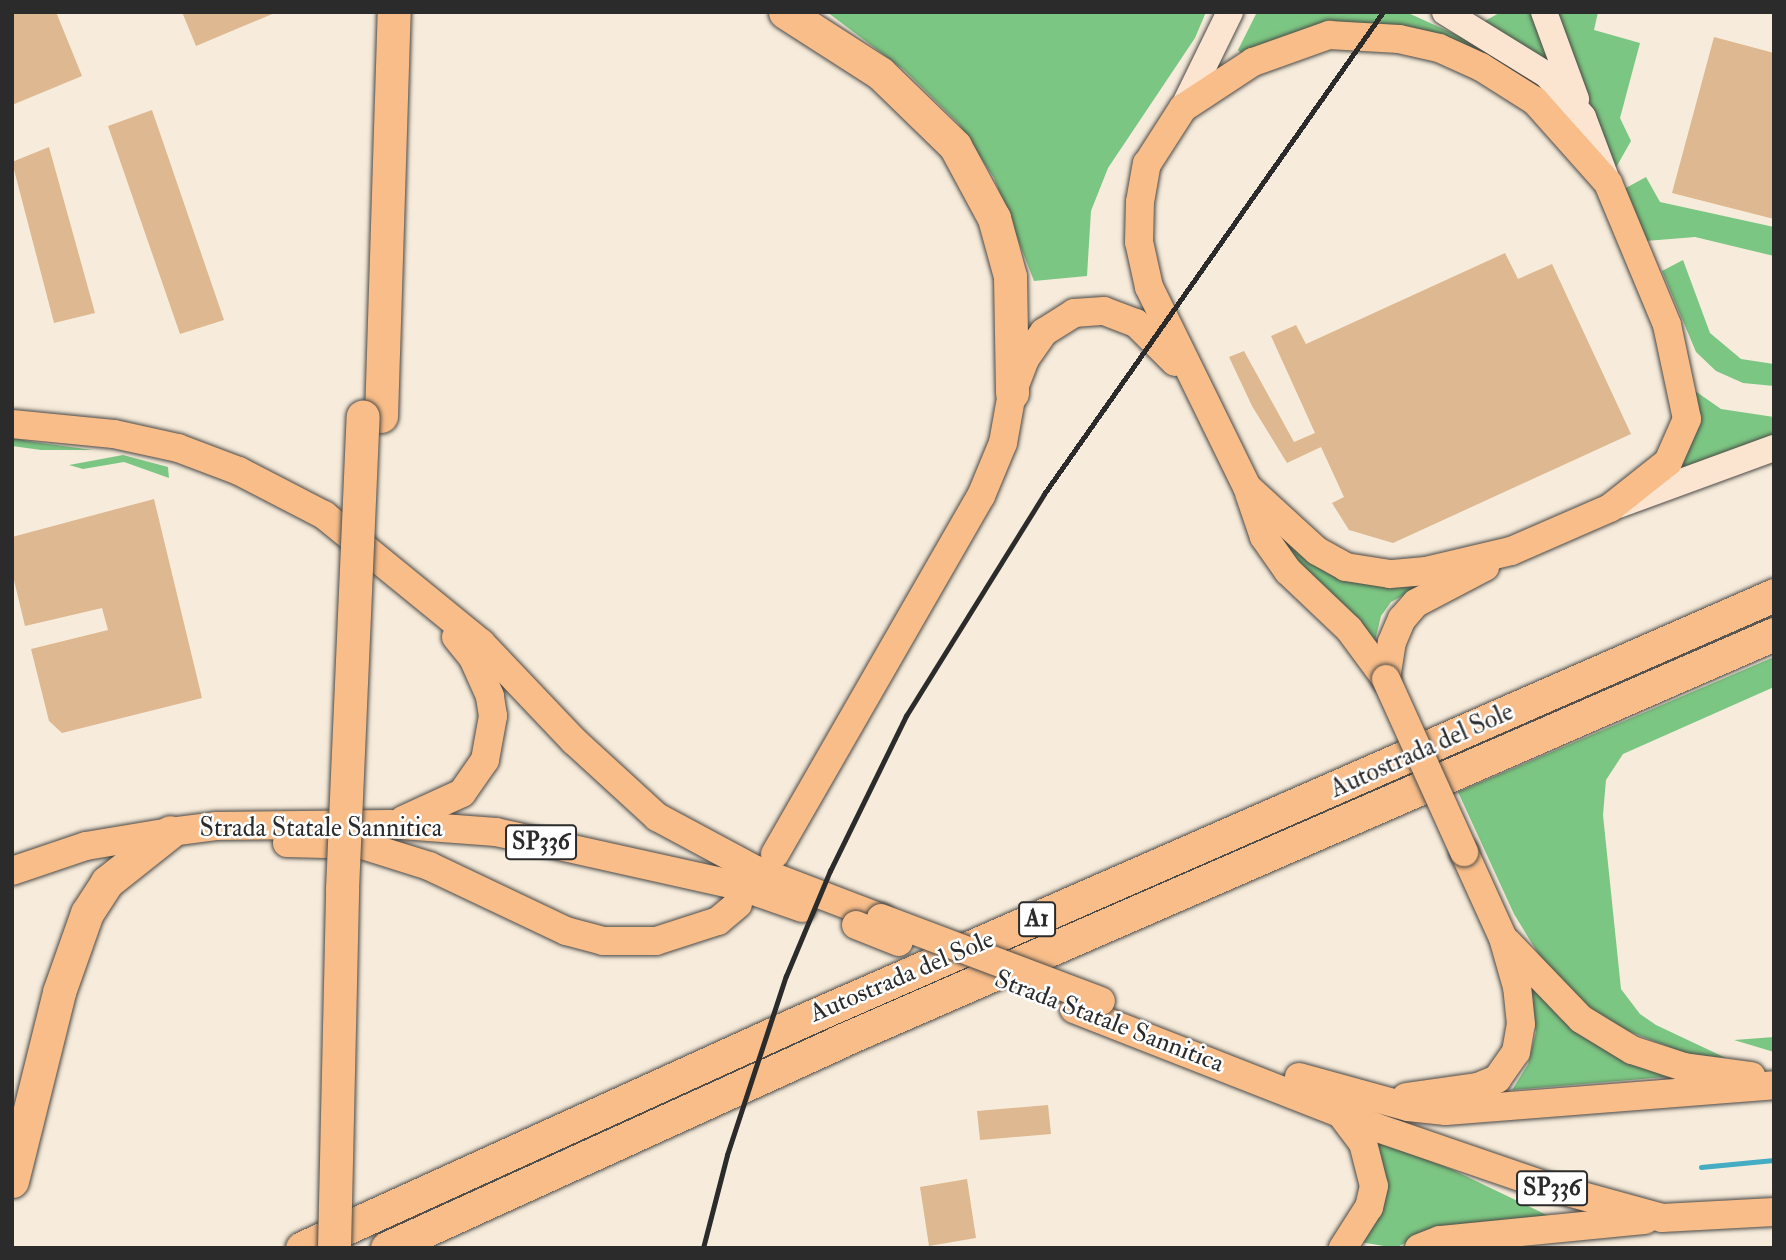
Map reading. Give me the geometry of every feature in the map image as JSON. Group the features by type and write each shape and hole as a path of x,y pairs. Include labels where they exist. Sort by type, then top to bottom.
{"highway":[{"path":"356,1248 356,1117 372,416 375,12"},
{"path":"334,1248 341,916 394,12"},
{"path":"785,12 880,73 955,146 994,218 1010,276 1012,393"},
{"name":"Autostrada del Sole","path":"302,1248 806,1018 1774,595"},
{"name":"Autostrada del Sole","path":"387,1248 802,1058 1774,634"},
{"path":"12,1181 59,992 87,913 107,882 170,832"},
{"path":"12,1144 29,1110"}],"main road":[{"path":"1230,12 1183,108 1147,164 1140,202 1139,242 1149,287 1247,486 1291,529 1346,568 1390,573 1426,571 1511,551"},
{"path":"1215,42 1244,12"},
{"path":"1544,12 1608,183 1668,325 1687,419 1668,462 1610,508"},
{"path":"1458,14 1547,75 1583,117"},
{"path":"1183,108 1253,62 1329,35 1399,39 1439,48 1535,101 1608,183"},
{"path":"775,854 981,496 1003,443 1012,393 1025,359 1044,332 1073,313 1104,311 1144,330 1169,353 1207,407"},
{"path":"12,414 55,426 178,448 239,471 324,515 481,643 574,741 657,817 756,870 868,922"},
{"path":"12,424 55,426"},
{"path":"1387,679 1392,642 1402,619 1416,603 1511,551 1610,508 1774,448"},
{"name":"Strada Statale Sannitica","path":"1247,486 1264,537 1288,571 1349,629 1387,679 1503,938 1521,1024 1516,1052 1497,1079 1478,1087 1390,1101"},
{"name":"SP336","path":"389,824 417,817 462,793 485,760 493,716 490,696 473,658 414,586"},
{"name":"Strada Statale Sannitica","path":"12,872 86,846 216,826 389,824 523,838 736,886 868,922 1087,1005 1333,1089 1425,1110 1455,1111 1774,1085"},
{"path":"216,826 281,843 362,845 429,866 566,931 603,941 656,941 718,921 738,905"},
{"name":"Strada Statale Sannitica","path":"1503,938 1581,1019 1632,1050 1684,1067 1774,1077"},
{"name":"Strada Statale Sannitica","path":"1087,1005 1339,1112 1546,1186 1662,1218"},
{"path":"1339,1112 1363,1143 1374,1186 1369,1207 1343,1248"},
{"name":"Strada Statale Sannitica","path":"1419,1248 1440,1240 1662,1218 1774,1212"}],"green space":[{"path":"827,12 1206,12 1195,38 1108,168 1091,211 1087,276 1034,281 994,178 958,123 904,70"},
{"path":"1257,12 1406,12 1483,47 1541,85 1555,102 1404,34 1242,54 1238,50"},
{"path":"1501,12 1532,12 1552,64 1483,22"},
{"path":"1551,12 1598,12 1594,30 1640,43 1620,118 1631,141 1614,171"},
{"path":"1646,177 1660,202 1774,227 1774,256 1695,237 1646,241 1624,189"},
{"path":"1683,260 1710,333 1741,359 1774,364 1774,386 1743,383 1716,371 1696,352 1662,271"},
{"path":"1688,386 1721,409 1774,417 1774,435 1642,487"},
{"path":"12,438 93,450 41,450 12,446"},
{"path":"123,455 168,467 169,478 124,462 83,469 69,465"},
{"path":"1271,525 1300,551 1452,569 1391,602 1381,616 1373,649 1306,577"},
{"path":"1774,657 1774,687 1623,754 1606,780 1603,815 1621,989 1640,1014 1656,1025 1726,1058 1687,1054 1615,1026 1578,1000 1550,973 1514,914 1458,792"},
{"path":"1526,980 1561,1019 1587,1038 1666,1077 1512,1090 1528,1064 1536,1032"},
{"path":"1774,1037 1774,1052 1734,1040"},
{"path":"1369,1136 1451,1169 1553,1218 1426,1231 1396,1248 1360,1242"}],"building":[{"path":"12,12 56,12 82,76 12,105"},
{"path":"182,12 277,12 196,46"},
{"path":"1714,37 1774,53 1774,219 1672,193"},
{"path":"152,110 224,320 180,334 108,126"},
{"path":"49,147 95,313 54,323 12,162"},
{"path":"1505,253 1518,279 1552,264 1631,434 1393,543 1349,530 1332,503 1344,497 1321,447 1287,463 1252,406 1229,357 1244,351 1294,442 1315,433 1271,336 1296,325 1306,344"},
{"path":"154,499 202,698 62,733 49,721 31,649 108,630 102,608 25,626 12,572 12,537"},
{"path":"1048,1105 1051,1134 980,1140 977,1111"},
{"path":"967,1179 976,1238 929,1246 920,1187"}],"waterway":[{"path":"1701,1167 1774,1160"}],"railway":[{"path":"703,1248 727,1155 786,976 830,871 906,716 1044,494 1383,12"}]}
